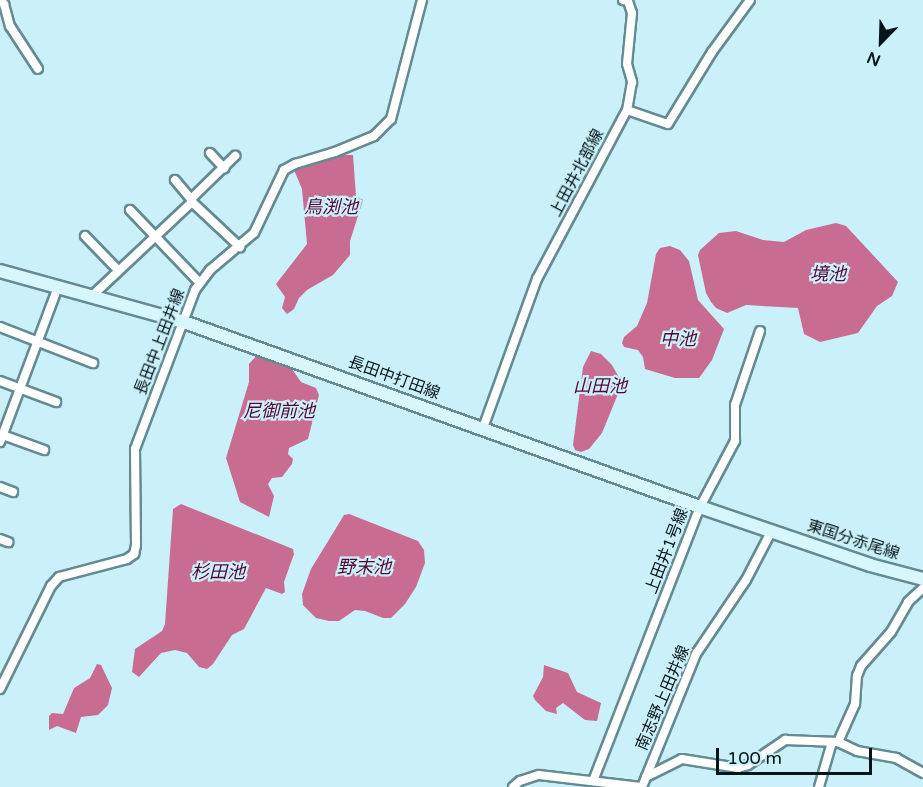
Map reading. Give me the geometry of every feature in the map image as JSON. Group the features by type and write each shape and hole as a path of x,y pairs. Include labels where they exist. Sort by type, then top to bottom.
{"street":[{"path":"0,0 4,4 10,26 38,69"},
{"name":"長田中上田井線","path":"0,689 51,586 59,577 127,559 134,554 136,545 133,462 135,449 200,283 210,270 240,248 254,233 265,215 284,170 374,136 391,118 422,0"},
{"name":"上田井北部線","path":"483,428 537,279 627,111 632,82 627,64 632,13 628,1 623,0"},
{"path":"627,111 668,124 712,52 750,0"},
{"path":"210,153 224,168"},
{"path":"93,295 236,156"},
{"path":"175,180 191,200 240,248"},
{"path":"130,210 200,283"},
{"path":"85,236 118,270"},
{"name":"長田中打田線","path":"0,271 184,322 700,507 772,530"},
{"path":"44,450 1,437 58,287"},
{"path":"0,327 93,363"},
{"name":"上田井1号線","path":"593,781 700,507 735,441 735,405 760,331"},
{"path":"0,381 56,402"},
{"path":"0,487 13,492"},
{"name":"東国分赤尾線","path":"772,530 870,565 923,579"},
{"name":"南志野上田井線","path":"642,787 696,654 746,579 772,530"},
{"path":"819,787 835,742 855,704 857,676 861,666 891,632 908,602 923,588"},
{"path":"646,777 682,759 738,768 748,765 785,740 835,742 857,751 896,758 923,773"},
{"path":"513,787 520,781 539,776 642,787"}],"water":[{"name":"鳥渕池","path":"341,155 353,155 356,196 363,200 350,241 350,255 333,275 307,290 299,298 294,309 287,314 282,308 285,297 276,284 307,244 302,189 294,170"},
{"name":"境池","path":"836,223 846,226 898,282 892,296 877,306 858,333 820,342 804,334 798,308 746,305 727,313 716,308 711,302 706,293 698,255 700,250 719,233 736,231 763,240 784,242 806,230"},
{"name":"中池","path":"670,246 680,250 689,261 698,300 724,329 712,360 699,378 675,378 645,369 643,357 638,350 624,347 622,343 624,337 637,326 647,303 656,254 660,248"},
{"name":"山田池","path":"591,351 601,354 612,365 621,381 620,389 602,433 589,449 581,452 575,450 573,445 583,367"},
{"name":"尼御前池","path":"257,355 292,369 301,382 316,388 319,395 308,439 289,448 288,454 293,459 292,464 282,477 272,478 268,484 274,496 269,517 240,502 226,458 249,382 249,364"},
{"name":"杉田池","path":"181,504 293,549 294,554 284,582 285,592 282,594 266,588 244,629 232,635 213,664 207,669 199,667 187,653 175,650 161,653 139,677 132,672 135,649 162,631 165,624 173,509"},
{"name":"野末池","path":"349,514 418,541 424,550 425,563 416,587 405,604 391,618 355,610 339,621 329,621 316,618 303,605 302,594 311,569 344,515"},
{"path":"97,664 101,665 112,688 108,705 98,715 81,717 76,733 57,726 49,730 49,716 52,713 63,714 74,688 90,678"},
{"path":"544,665 568,673 577,692 601,703 597,721 585,720 563,703 556,708 557,714 546,711 535,700 533,696 543,677"}]}
